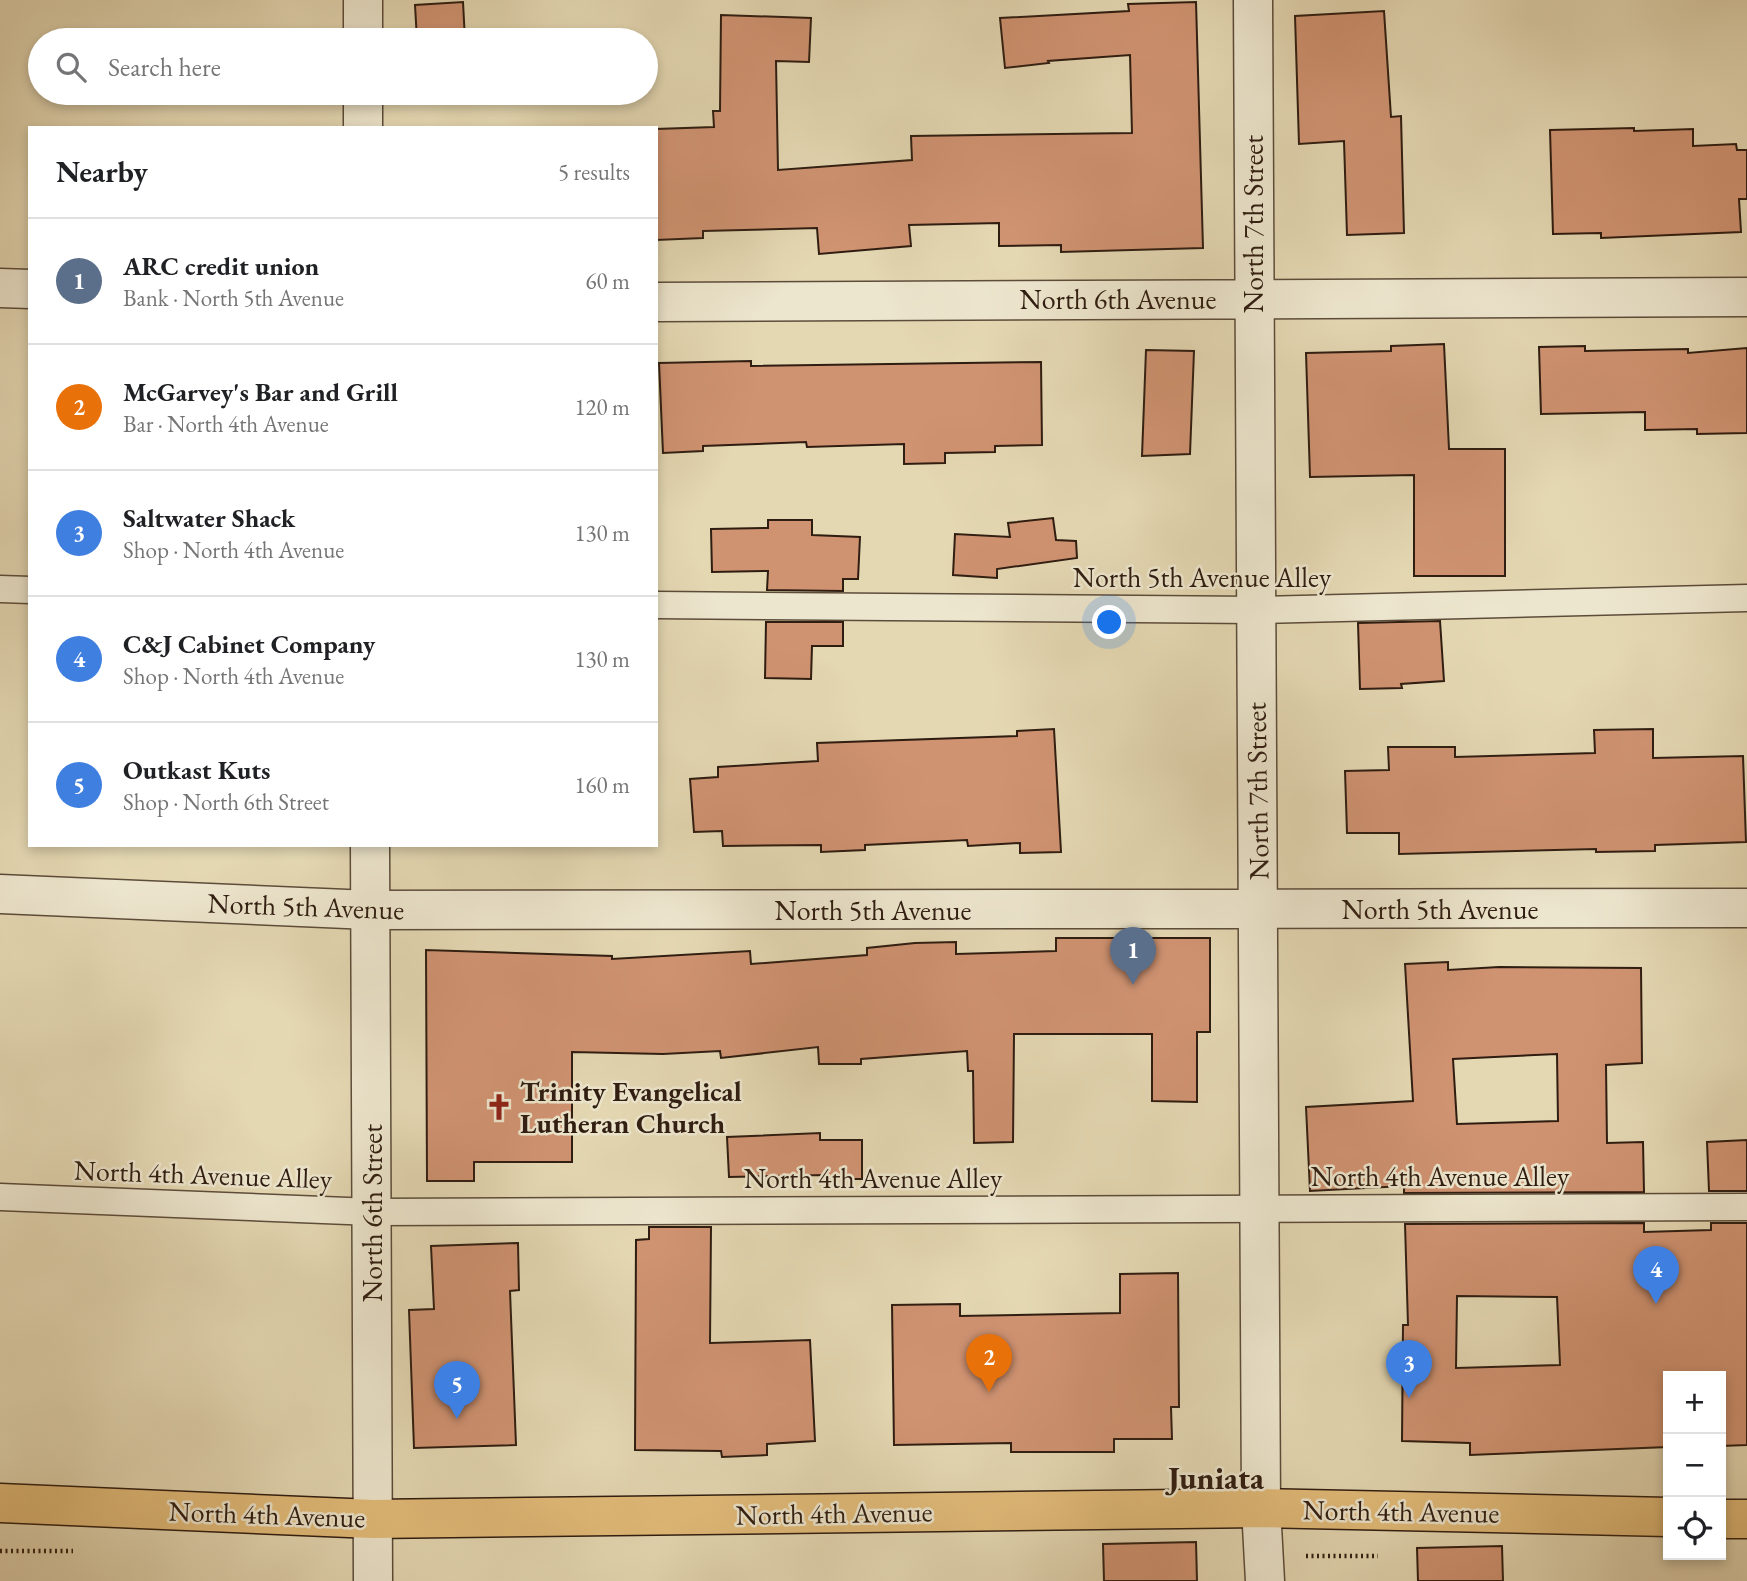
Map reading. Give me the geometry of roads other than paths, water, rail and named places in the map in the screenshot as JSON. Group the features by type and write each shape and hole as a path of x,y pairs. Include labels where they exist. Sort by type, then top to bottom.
{"main road":[{"name":"North 4th Avenue","path":"0,1503 373,1519 1261,1508 1663,1517"},
{"path":"1726,1519 1747,1519"}],"street":[{"path":"363,0 363,28"},
{"name":"North 7th Street","path":"1253,0 1252,298 1261,1508 1265,1581"},
{"path":"363,105 363,126"},
{"path":"0,288 28,289"},
{"name":"North 6th Avenue","path":"658,302 1747,297"},
{"name":"North 6th Street","path":"370,847 373,1581"},
{"name":"North 5th Avenue","path":"0,894 370,910 1747,908"}],"lane":[{"path":"0,589 28,590"},
{"name":"North 5th Avenue Alley","path":"658,605 1255,610 1747,598"},
{"name":"North 4th Avenue Alley","path":"0,1197 373,1212 1747,1207"}],"place":[{"name":"ARC credit union","path":"1133,985"},
{"name":"Trinity Evangelical Lutheran Church","path":"499,1107"},
{"name":"C&J Cabinet Company","path":"1656,1304"},
{"name":"McGarvey's Bar and Grill","path":"989,1392"},
{"name":"Saltwater Shack","path":"1409,1398"},
{"name":"Outkast Kuts","path":"457,1419"}],"district":[{"name":"Juniata","path":"1216,1478"}]}
